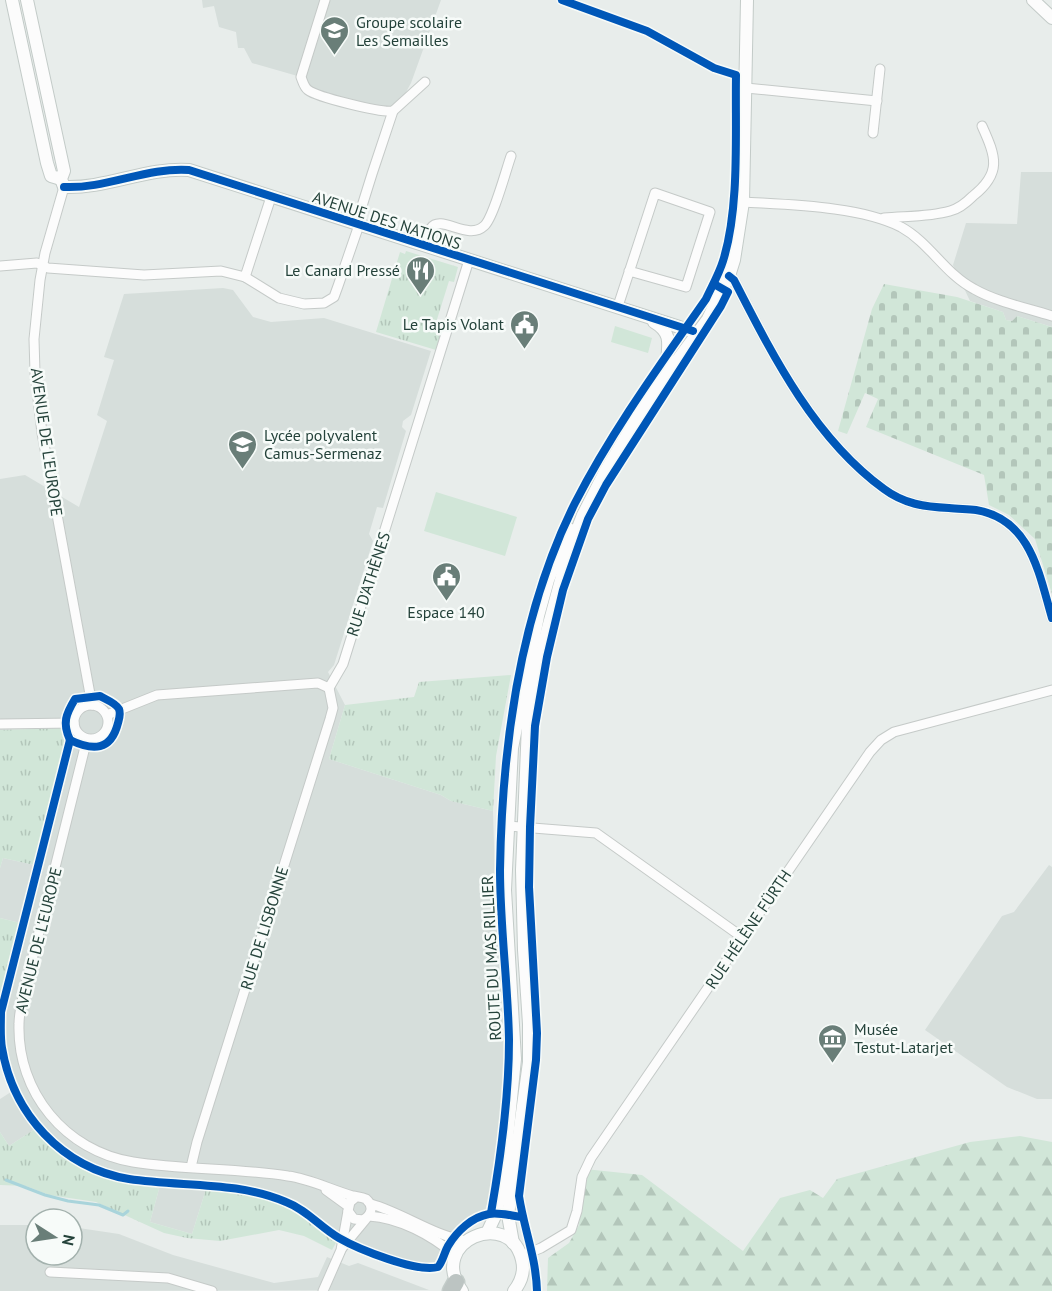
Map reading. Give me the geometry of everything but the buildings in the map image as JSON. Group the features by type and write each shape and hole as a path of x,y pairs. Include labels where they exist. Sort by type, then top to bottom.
{"main road":[{"path":"12,0 51,176 62,183"},
{"name":"AVENUE DE L'EUROPE","path":"27,0 64,171 62,183"},
{"name":"ROUTE DU MAS RILLIER","path":"513,1243 508,1215 529,1062 530,1024 524,950 522,870 528,724 545,639 568,554 583,515 606,470 648,400 723,289 729,276 738,244 743,202 747,0"},
{"path":"1033,0 1052,18"},
{"name":"AVENUE DES NATIONS","path":"62,183 81,188 171,169 206,175 694,331"},
{"name":"AVENUE DES NATIONS","path":"642,315 666,332 667,361"},
{"name":"ROUTE DU MAS RILLIER","path":"487,1233 496,1214 503,1179 515,1059 505,890 512,748 538,616 548,580 584,495 612,446 667,361 694,331"},
{"path":"456,1288 453,1264 455,1255 466,1241 476,1235 487,1233 505,1237 513,1243 521,1256 523,1274 515,1291"}],"street":[{"path":"325,0 301,77 304,85 309,91 350,104 378,111 393,111"},
{"path":"873,133 880,69"},
{"path":"0,266 37,263 43,266 144,275 221,271 245,277 279,298 304,304 324,303 334,297 359,225 362,206 393,111 426,82"},
{"path":"746,88 877,100"},
{"path":"743,202 823,209 880,218 952,211 985,187 993,175 993,149 982,126"},
{"path":"425,246 431,228 435,225 441,224 475,232 487,224 511,156"},
{"name":"AVENUE DE L'EUROPE","path":"62,183 43,266 34,339 37,395 92,705"},
{"path":"618,306 629,272 655,193 710,212 686,287 629,272"},
{"path":"245,277 271,197"},
{"path":"880,218 915,236 948,270 973,289 1052,316"},
{"name":"RUE D'ATHÈNES","path":"329,688 343,664 469,260"},
{"path":"729,276 734,280 771,352 812,416 858,467 884,490 902,500 922,507 978,510 1009,525 1023,537 1032,551 1052,618"},
{"path":"107,715 157,695 318,683 329,688"},
{"name":"RUE DE LISBONNE","path":"191,1167 330,719 333,708 329,688"},
{"name":"RUE HÉLÈNE FÜRTH","path":"521,1256 541,1248 571,1230 577,1211 582,1177 591,1158 870,752 881,740 894,732 1052,690"},
{"path":"87,705 101,708 107,715 107,728 104,733 93,739 87,739 78,733 74,723 77,712 87,705"},
{"path":"0,724 74,723"},
{"name":"AVENUE DE L'EUROPE","path":"87,739 18,1021 19,1045 28,1080 39,1101 56,1121 80,1141 114,1157 133,1162 288,1176 309,1180 356,1197"},
{"path":"507,826 596,833 742,937"},
{"name":"AVENUE DE L'EUROPE","path":"309,1180 323,1188 348,1209"},
{"path":"323,1291 341,1250 348,1209 356,1197 366,1198 372,1210 341,1250"},
{"path":"371,1204 453,1239 466,1241"},
{"path":"348,1209 351,1217 357,1220 384,1217 418,1230 455,1255"},
{"path":"50,1272 168,1278 212,1291"}],"shaded area":[{"name":"Groupe scolaire Les Semailles","path":"202,0 441,0 411,83 405,94 387,111 305,86 301,77 252,63 244,48 238,48 236,32 219,27 214,6 203,8"},
{"path":"1021,172 1052,172 1052,327 1017,316 1012,321 1006,320 1003,312 970,301 953,265 966,223 1017,224"},
{"path":"223,288 233,290 253,317 271,322 324,318 431,351 411,415 403,421 402,427 406,431 383,508 377,507 369,534 373,541 334,665 328,672 345,705 329,759 441,795 451,801 493,811 495,880 506,1035 501,1130 492,1187 482,1221 460,1234 445,1265 434,1272 387,1261 337,1241 301,1214 206,1189 192,1234 150,1222 159,1189 149,1184 128,1182 94,1173 65,1157 35,1129 9,1146 0,1132 0,1099 11,1092 0,1052 0,1000 20,923 0,918 0,868 3,858 34,865 67,737 61,728 0,730 0,479 25,475 79,507 107,421 97,415 114,360 104,357 124,294"},
{"path":"1049,865 1052,867 1052,1099 1037,1099 1007,1087 925,1030 1002,916 1014,912"},
{"path":"0,1225 24,1225 24,1267 84,1267 84,1229 119,1234 173,1255 274,1283 318,1277 327,1257 349,1266 358,1263 429,1290 0,1291"}],"green space":[{"path":"406,251 458,267 454,282 449,281 434,329 441,331 436,350 376,332 400,252 405,254"},
{"path":"884,284 957,297 1003,312 1006,320 1012,321 1017,316 1052,327 1052,594 1035,539 1009,515 989,505 984,475 866,427 878,399 865,393 847,434 838,431 872,309"},
{"path":"615,326 652,338 648,353 611,342"},
{"path":"436,492 517,517 505,556 424,531"},
{"path":"511,675 496,756 493,811 451,801 441,795 329,759 345,705 414,697 419,682"},
{"path":"61,728 67,737 34,865 3,858 0,868 0,730"},
{"path":"0,918 20,923 0,1000"},
{"path":"35,1129 53,1149 88,1170 114,1179 159,1189 150,1222 192,1234 206,1189 241,1193 286,1205 337,1241 332,1250 304,1236 279,1230 220,1241 187,1238 164,1233 96,1202 49,1195 26,1186 0,1185 0,1132 9,1146"},
{"path":"1020,1136 1052,1142 1052,1291 547,1291 548,1258 569,1243 579,1225 585,1169 642,1175 743,1251 780,1198 810,1190 823,1198 837,1179 970,1142"}],"waterway":[{"path":"6,1180 45,1195 99,1205 123,1215 128,1211"}],"cycle path":[{"path":"491,1213 504,1127 509,1062 500,891 502,823 510,729 527,636 556,546 589,476 654,374 706,299 715,280 728,240 734,193 736,75 714,68 647,31 562,0"},
{"path":"64,187 95,185 158,172 189,170 693,331"},
{"path":"729,276 734,280 797,394 837,446 884,489 899,498 923,506 976,510 995,515 1009,524 1030,551 1052,618"},
{"path":"537,1291 519,1196 536,1060 537,1033 529,887 530,827 535,726 547,657 563,590 588,519 606,485 721,306 728,292 714,284"},
{"path":"100,696 118,707 120,711 111,739 106,744 93,747 70,740 66,729 66,719 75,699 100,696"},
{"path":"70,740 1,1012 1,1043 8,1072 29,1116 44,1134 82,1163 105,1173 129,1179 229,1188 267,1195 300,1209 332,1234 348,1243 373,1254 416,1267 438,1267 456,1235 477,1218 493,1214 522,1217"}],"place":[{"name":"Groupe scolaire Les Semailles","path":"335,56"},
{"name":"Le Canard Pressé","path":"421,296"},
{"name":"Le Tapis Volant","path":"525,350"},
{"name":"Lycée polyvalent Camus-Sermenaz","path":"243,470"},
{"name":"Espace 140","path":"446,602"},
{"name":"Musée Testut-Latarjet","path":"833,1064"}]}
